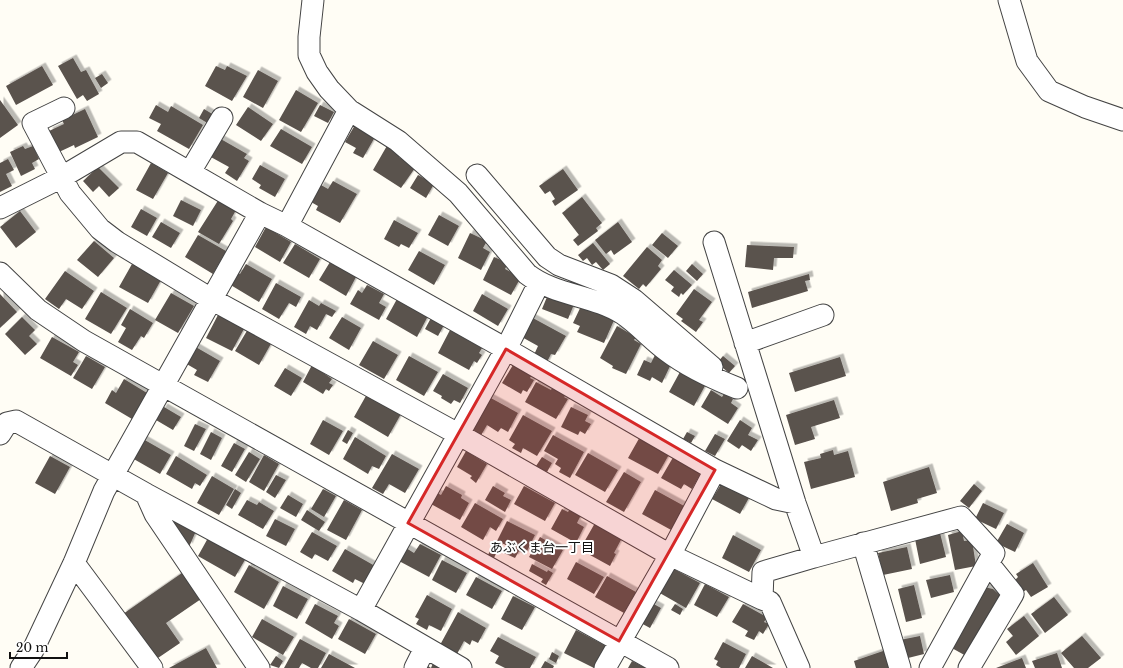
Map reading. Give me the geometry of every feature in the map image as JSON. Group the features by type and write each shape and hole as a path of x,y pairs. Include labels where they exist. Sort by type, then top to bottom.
{"street":[{"path":"313,0 309,38 309,55 317,72 330,89 349,110 398,142 458,193 527,274 539,283 608,306 623,314 668,352 707,376 737,388 634,300 611,285 559,265 546,256 477,175"},
{"path":"1009,0 1027,61 1049,91 1085,107 1123,120"},
{"path":"64,108 33,123 62,177 83,210 100,229 117,242 211,299 458,434 670,555 770,602 799,668"},
{"path":"287,226 349,110"},
{"path":"190,172 222,118"},
{"path":"0,208 62,177 121,142 137,142 260,213 287,226 506,349 715,470 776,499 795,503"},
{"path":"21,668 32,650 74,563 104,491 260,213"},
{"path":"714,242 795,503 814,557"},
{"path":"0,273 38,310 84,341 668,668"},
{"path":"361,610 506,349 539,283"},
{"path":"745,343 823,315"},
{"path":"0,434 7,423 16,421 146,494 361,610 461,668"},
{"path":"605,668 619,641 670,555 715,470"},
{"path":"146,494 160,521 259,668"},
{"path":"762,599 763,572 961,517 994,553 930,668"},
{"path":"863,543 900,668"},
{"path":"74,563 152,668"},
{"path":"969,668 1013,594 988,563"},
{"path":"415,668 425,648"}],"highlighted area":[{"path":"506,349 715,470 619,641 408,523"}],"building":[{"path":"73,58 81,72 86,70 99,94 87,101 83,95 77,99 58,66"},
{"path":"42,66 53,85 16,105 6,86"},
{"path":"216,66 225,70 227,66 247,76 232,101 205,86"},
{"path":"258,70 278,81 263,108 243,97"},
{"path":"102,74 108,83 101,88 95,78"},
{"path":"296,90 318,103 301,132 279,120"},
{"path":"0,100 18,125 0,138"},
{"path":"156,105 168,112 171,106 203,125 189,149 157,131 161,124 149,118"},
{"path":"320,105 334,112 328,123 314,116"},
{"path":"248,107 273,124 261,141 236,125"},
{"path":"85,109 98,137 75,148 74,145 59,152 49,131 64,124 62,120"},
{"path":"204,109 214,115 209,124 199,118"},
{"path":"355,125 375,137 363,158 353,153 356,148 345,142"},
{"path":"281,129 312,147 302,164 270,146"},
{"path":"219,138 247,154 244,158 249,161 237,181 225,173 229,167 209,156"},
{"path":"388,144 402,152 399,157 415,168 401,188 373,170"},
{"path":"23,146 25,149 33,146 39,159 32,163 35,169 21,176 10,152"},
{"path":"8,159 14,170 6,174 12,186 0,192 0,163"},
{"path":"151,163 168,173 153,199 136,190"},
{"path":"260,165 285,179 275,197 259,188 261,185 252,179"},
{"path":"98,167 119,188 109,197 99,186 93,192 83,181"},
{"path":"563,169 578,190 555,206 552,201 555,199 550,191 545,194 539,186"},
{"path":"418,175 434,184 426,198 410,188"},
{"path":"333,181 357,194 340,223 316,210 318,206 311,202 321,185 328,189"},
{"path":"582,197 602,223 596,228 598,231 578,246 573,240 579,235 562,213"},
{"path":"219,199 236,210 231,219 233,221 219,244 198,232"},
{"path":"181,200 201,210 193,226 173,216"},
{"path":"141,209 157,218 147,236 131,227"},
{"path":"20,211 36,232 16,248 0,227"},
{"path":"439,215 459,226 448,246 428,235"},
{"path":"394,220 418,233 409,248 401,244 399,247 384,239"},
{"path":"161,222 180,233 171,248 152,237"},
{"path":"618,222 632,242 614,255 611,250 606,254 595,240"},
{"path":"266,227 291,242 280,262 255,247"},
{"path":"470,233 487,241 483,248 490,252 481,270 458,258"},
{"path":"662,233 678,246 668,258 652,245"},
{"path":"198,235 226,251 213,274 185,257"},
{"path":"94,241 114,258 98,277 77,260"},
{"path":"593,243 610,264 603,270 596,262 592,265 587,258 583,261 578,255"},
{"path":"295,244 320,259 309,278 283,263"},
{"path":"747,245 794,247 793,258 774,258 773,270 745,267"},
{"path":"647,247 662,260 658,266 661,269 646,287 643,284 639,289 623,276"},
{"path":"419,251 445,265 434,285 408,270"},
{"path":"494,257 508,263 505,269 521,277 511,295 483,280"},
{"path":"330,262 356,277 346,296 319,280"},
{"path":"132,264 161,280 148,303 119,287"},
{"path":"246,264 272,279 259,302 229,284 236,272 240,274"},
{"path":"692,264 703,274 697,281 686,271"},
{"path":"674,270 692,285 683,295 681,293 679,297 671,291 674,287 665,280"},
{"path":"65,271 94,291 82,309 66,299 59,309 45,299"},
{"path":"809,274 810,280 805,281 808,291 752,308 748,292"},
{"path":"276,283 301,297 296,307 289,303 279,319 262,309"},
{"path":"367,285 384,294 379,303 386,307 379,320 350,304 358,290 362,293"},
{"path":"694,289 712,302 699,320 703,322 696,332 681,321 683,319 676,314"},
{"path":"101,292 127,308 111,334 85,319"},
{"path":"549,292 575,302 568,319 542,309"},
{"path":"171,293 194,306 178,333 155,320"},
{"path":"0,294 17,312 0,328"},
{"path":"482,294 508,309 498,326 473,311"},
{"path":"397,299 428,316 417,337 386,319"},
{"path":"309,300 319,306 321,303 336,311 332,317 326,314 317,330 310,326 306,334 294,327"},
{"path":"582,304 615,318 604,343 577,332 580,326 573,323"},
{"path":"130,309 153,323 144,338 141,336 132,350 118,342 126,328 121,325"},
{"path":"219,313 245,327 232,351 206,338"},
{"path":"22,317 35,330 29,336 37,344 25,355 5,334"},
{"path":"342,317 361,328 349,350 329,338"},
{"path":"531,317 566,336 555,355 551,354 546,364 533,357 538,346 520,336"},
{"path":"431,318 444,325 438,336 425,329"},
{"path":"617,326 636,337 634,340 641,344 626,374 612,368 613,366 600,358"},
{"path":"248,329 272,342 259,365 235,351"},
{"path":"450,330 482,348 479,353 482,355 477,363 474,361 469,370 438,353"},
{"path":"52,337 79,352 73,362 78,365 71,376 40,358"},
{"path":"373,341 398,355 384,379 359,365"},
{"path":"194,346 220,361 208,382 194,375 197,370 185,363"},
{"path":"655,355 671,364 662,383 652,377 650,381 637,375 644,360 651,363"},
{"path":"86,356 105,367 92,389 73,378"},
{"path":"409,356 438,372 424,396 396,380"},
{"path":"723,356 735,366 729,373 717,363"},
{"path":"840,357 846,376 795,392 789,373"},
{"path":"312,365 332,379 329,383 333,385 329,391 326,389 323,394 303,382"},
{"path":"513,365 532,375 530,378 534,380 527,392 523,390 521,394 502,383"},
{"path":"285,368 302,378 291,396 274,386"},
{"path":"681,370 706,384 694,406 669,392"},
{"path":"443,374 468,388 460,403 454,400 451,404 441,398 442,396 433,391"},
{"path":"124,379 147,393 132,419 105,403 112,390 116,393"},
{"path":"536,382 551,390 553,386 567,394 564,397 568,399 556,419 525,402"},
{"path":"711,390 722,397 724,394 733,399 731,403 738,408 728,424 701,407"},
{"path":"367,394 401,414 388,437 354,417"},
{"path":"489,397 518,413 508,432 501,428 498,432 487,425 480,437 470,431"},
{"path":"834,400 840,418 811,427 815,439 795,445 786,415"},
{"path":"164,407 181,417 173,430 156,420"},
{"path":"571,407 588,415 585,421 591,424 585,434 580,431 578,435 561,427"},
{"path":"523,415 552,431 537,456 523,448 521,453 512,448 515,444 509,440"},
{"path":"323,420 343,431 329,455 310,444"},
{"path":"740,420 752,428 748,435 758,440 751,451 742,445 739,449 727,441"},
{"path":"195,424 206,429 194,451 184,446"},
{"path":"348,430 353,433 347,444 342,441"},
{"path":"211,432 222,438 211,460 200,454"},
{"path":"687,432 695,436 691,443 683,439"},
{"path":"715,434 725,439 715,456 705,451"},
{"path":"553,435 584,452 570,478 559,472 561,468 555,464 558,459 544,451"},
{"path":"641,435 671,451 658,474 628,458"},
{"path":"355,437 386,456 379,469 372,466 368,474 343,459"},
{"path":"143,439 171,455 160,474 132,458"},
{"path":"234,443 245,449 232,472 221,466"},
{"path":"833,450 834,455 848,451 855,477 811,489 804,462 821,458 820,454"},
{"path":"466,451 487,464 476,483 470,478 472,476 457,467"},
{"path":"249,452 260,459 246,482 235,475"},
{"path":"588,453 618,470 605,492 575,475"},
{"path":"392,454 419,469 405,493 389,484 383,494 372,488"},
{"path":"675,454 703,469 692,489 684,484 681,489 661,478"},
{"path":"264,455 279,464 264,491 249,482"},
{"path":"50,456 70,467 55,494 35,483"},
{"path":"176,456 207,475 200,486 195,483 192,489 166,474"},
{"path":"542,457 552,463 547,472 536,466"},
{"path":"929,467 937,493 917,499 918,503 891,511 883,482"},
{"path":"624,472 641,482 624,512 606,502"},
{"path":"276,475 286,480 275,498 266,492"},
{"path":"212,476 234,489 219,515 197,503"},
{"path":"723,481 750,496 740,514 712,499"},
{"path":"974,484 982,491 969,508 960,501"},
{"path":"446,486 462,495 461,498 469,503 460,520 431,504 437,493 441,495"},
{"path":"493,486 505,493 503,496 511,500 505,512 485,500"},
{"path":"524,486 555,503 545,521 514,504"},
{"path":"235,489 241,493 232,509 226,505"},
{"path":"323,489 336,496 324,517 311,509"},
{"path":"655,490 686,507 673,531 642,514"},
{"path":"288,495 303,504 296,517 280,508"},
{"path":"247,500 257,505 259,502 274,511 263,529 238,515"},
{"path":"344,500 362,510 346,540 327,530"},
{"path":"475,503 503,519 496,531 490,527 483,540 461,527"},
{"path":"983,503 1004,513 996,529 975,519"},
{"path":"562,509 568,512 570,509 581,515 577,523 584,527 576,543 551,529"},
{"path":"307,510 325,522 319,531 301,520"},
{"path":"175,518 196,531 189,547 170,526"},
{"path":"275,519 295,529 286,546 266,536"},
{"path":"507,521 535,535 525,555 519,551 515,558 504,553 508,546 497,541"},
{"path":"595,523 623,536 614,553 616,554 610,566 590,555 593,549 583,544"},
{"path":"1007,524 1024,533 1015,552 996,543"},
{"path":"962,531 964,541 972,540 976,566 955,570 948,535"},
{"path":"312,532 337,546 328,561 315,554 312,559 300,552"},
{"path":"940,533 946,557 920,564 915,539"},
{"path":"733,535 761,550 749,572 722,558"},
{"path":"540,537 563,550 552,569 529,557"},
{"path":"208,538 246,558 235,577 198,556"},
{"path":"420,544 441,555 429,577 399,561 406,548 414,553"},
{"path":"493,544 499,547 494,558 488,555"},
{"path":"907,547 912,569 883,575 878,553"},
{"path":"345,549 375,566 365,584 355,579 353,583 332,571"},
{"path":"442,560 467,573 456,593 432,580"},
{"path":"576,562 604,577 594,594 567,579"},
{"path":"1033,563 1048,587 1031,597 1026,590 1023,592 1015,580 1018,577 1016,574"},
{"path":"532,564 547,572 548,570 553,573 546,585 541,582 543,579 529,571"},
{"path":"249,565 279,582 264,609 234,592"},
{"path":"672,568 700,583 686,608 658,592"},
{"path":"182,573 201,599 166,623 180,643 155,660 123,614"},
{"path":"950,575 954,592 931,598 926,580"},
{"path":"607,576 636,592 624,613 595,597"},
{"path":"476,577 502,591 492,609 466,595"},
{"path":"705,584 729,597 717,617 694,605"},
{"path":"914,585 922,618 906,622 898,589"},
{"path":"283,586 308,599 297,619 273,606"},
{"path":"984,587 993,589 1002,597 968,657 950,647"},
{"path":"427,595 452,609 441,631 429,625 427,630 416,624 419,619 415,617"},
{"path":"513,596 535,607 522,630 501,619"},
{"path":"1054,597 1068,615 1045,633 1031,614"},
{"path":"650,602 661,608 650,628 639,622"},
{"path":"315,604 338,616 334,623 339,626 332,639 305,623"},
{"path":"675,604 683,609 680,615 671,610"},
{"path":"743,604 767,617 764,622 769,624 763,634 759,631 754,640 745,636 748,631 732,622"},
{"path":"458,612 486,628 478,643 472,640 470,645 464,641 457,654 440,645"},
{"path":"1024,616 1039,636 1016,655 1006,642 1013,636 1007,629"},
{"path":"262,619 294,637 283,655 252,637"},
{"path":"349,619 376,634 365,654 338,639"},
{"path":"576,630 606,646 594,668 564,653"},
{"path":"920,636 924,654 904,659 900,640"},
{"path":"1082,636 1101,658 1088,668 1074,668 1061,653"},
{"path":"498,637 536,657 530,668 505,668 495,663 499,656 490,651"},
{"path":"300,639 326,653 318,668 311,668 302,663 299,668 284,668"},
{"path":"723,642 746,654 739,668 721,668 716,665 718,661 714,659"},
{"path":"206,648 217,668 169,668"},
{"path":"886,650 892,668 856,668 854,661"},
{"path":"552,652 559,656 556,663 549,659"},
{"path":"1057,653 1062,668 1035,668 1032,661"},
{"path":"329,654 355,668 321,668"},
{"path":"276,656 283,661 279,668 270,665"},
{"path":"752,656 773,668 745,668"},
{"path":"1022,658 1026,668 996,668"},
{"path":"545,661 554,666 553,668 541,668"},
{"path":"632,661 646,668 628,668"},
{"path":"433,663 442,668 431,668"}],"district":[{"name":"あぶくま台一丁目","path":"542,547"}]}
